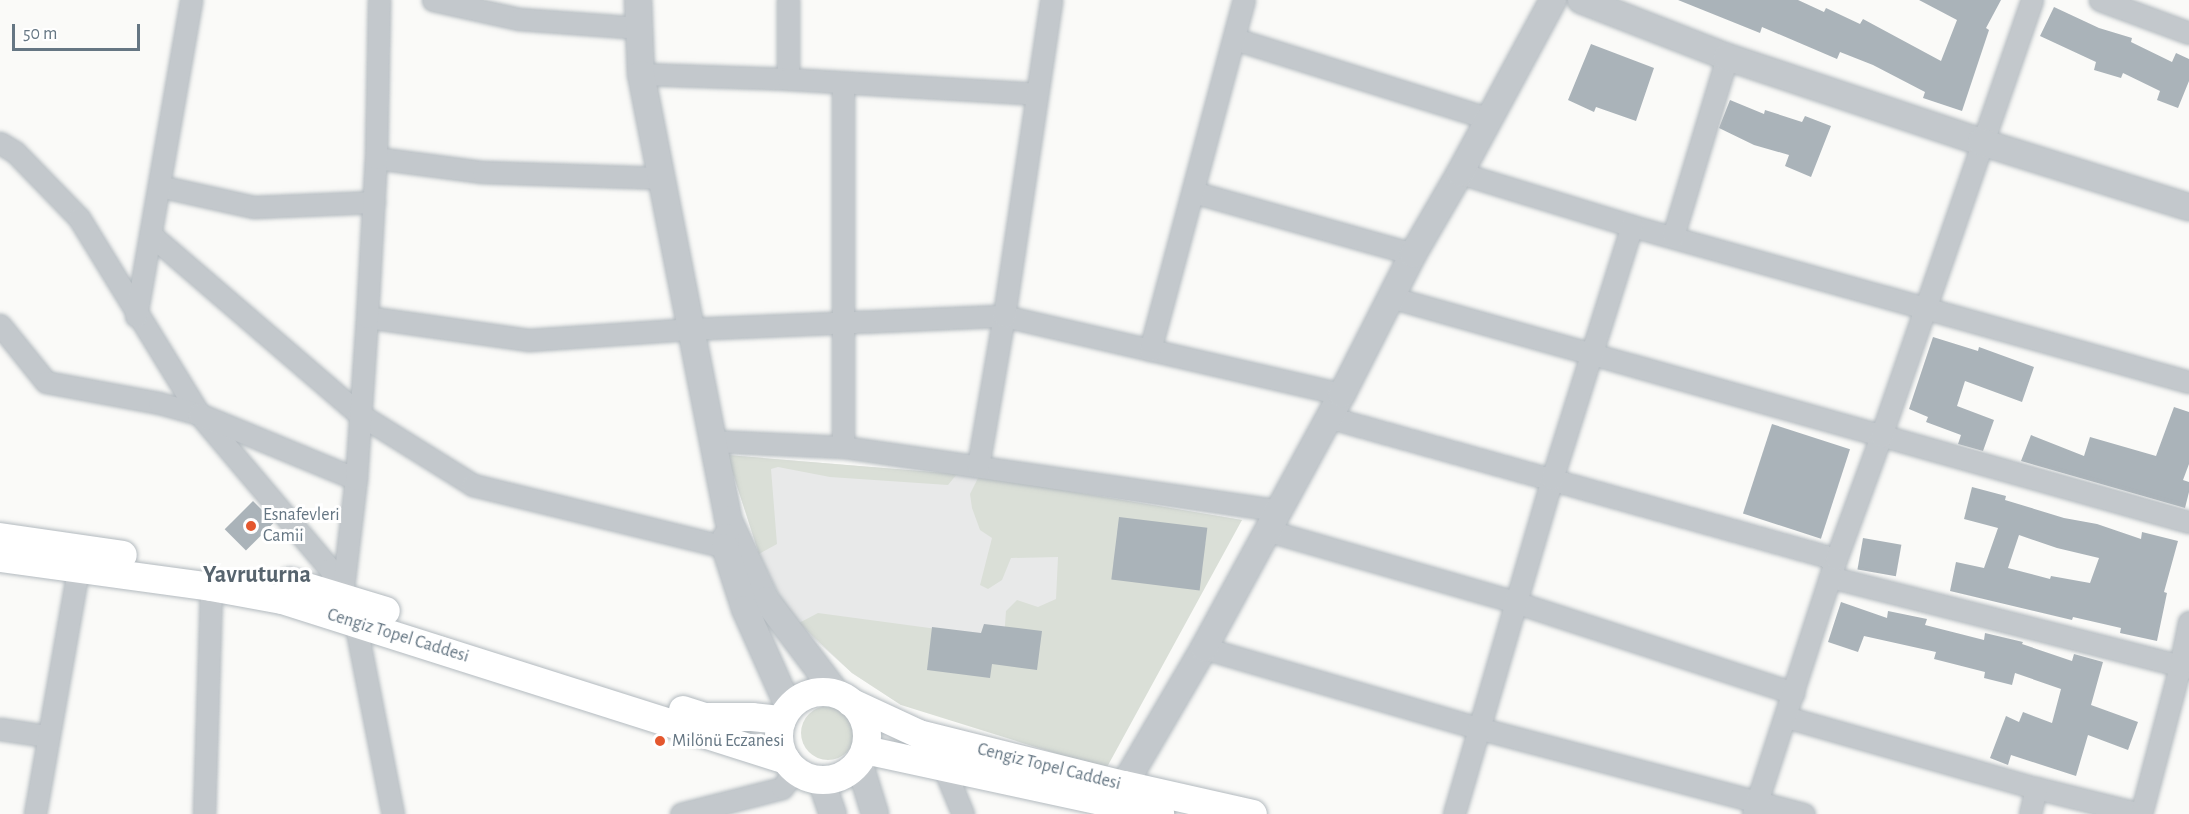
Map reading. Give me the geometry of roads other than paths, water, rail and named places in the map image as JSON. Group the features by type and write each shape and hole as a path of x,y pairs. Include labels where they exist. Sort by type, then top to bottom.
{"main road":[{"name":"Cengiz Topel Caddesi","path":"0,537 275,578 342,596 705,717 785,714"},
{"name":"Cengiz Topel Caddesi","path":"0,558 211,587 282,600 355,621 801,770"},
{"path":"825,692 844,698 865,724 862,756 848,772 835,778 801,770 780,747 779,733 785,714 811,694 825,692"},
{"name":"Cengiz Topel Caddesi","path":"844,698 918,734 1253,814"},
{"name":"Cengiz Topel Caddesi","path":"862,756 943,766 1086,805 1160,814"}],"street":[{"path":"136,316 191,0"},
{"path":"342,596 356,479 367,317 376,158 379,0"},
{"path":"433,0 519,19 641,28"},
{"path":"638,0 641,28 641,74 663,178 689,329 728,519 766,600 844,698"},
{"path":"788,0 788,79"},
{"path":"978,466 1004,316 1051,0"},
{"path":"1150,350 1244,0"},
{"path":"1124,785 1204,648 1342,394 1413,254 1490,119 1553,0"},
{"path":"1581,0 1727,57 1981,142 2189,207"},
{"path":"1755,808 1833,568 2032,0"},
{"path":"2111,2 2189,33"},
{"path":"1235,39 1490,119"},
{"path":"1673,236 1727,57"},
{"path":"641,74 788,79 1037,94"},
{"path":"843,84 843,447"},
{"path":"0,142 15,152 79,218 136,316 199,414 330,569 342,596"},
{"path":"376,158 483,172 663,178"},
{"path":"1460,173 1632,226 2189,382"},
{"path":"159,186 254,207 374,202"},
{"path":"1193,192 1413,254"},
{"path":"1454,814 1590,352 1632,226"},
{"path":"151,235 359,414 473,486 724,548"},
{"path":"1390,297 2189,522"},
{"path":"367,317 529,340 689,329 1004,316 1342,394"},
{"path":"0,325 46,382 159,403 199,414 356,479"},
{"path":"1328,417 1552,479 1833,568 2185,667"},
{"path":"712,441 843,447 978,466 1272,520 1793,693"},
{"path":"728,519 724,548 785,714"},
{"path":"35,814 78,569"},
{"path":"204,814 211,587"},
{"path":"355,621 393,814"},
{"path":"1786,717 2036,788 2141,814 2185,667 2189,622"},
{"path":"1204,648 1755,808 1804,814"},
{"path":"0,729 47,736"},
{"path":"862,756 875,814"},
{"path":"943,766 963,814"},
{"path":"681,814 703,812 782,788 801,770 833,814"},
{"path":"2030,814 2036,788"}],"place":[{"name":"Esnafevleri Camii","path":"251,526"},
{"name":"Milönü Eczanesi","path":"660,741"}],"district":[{"name":"Yavruturna","path":"257,576"}]}
